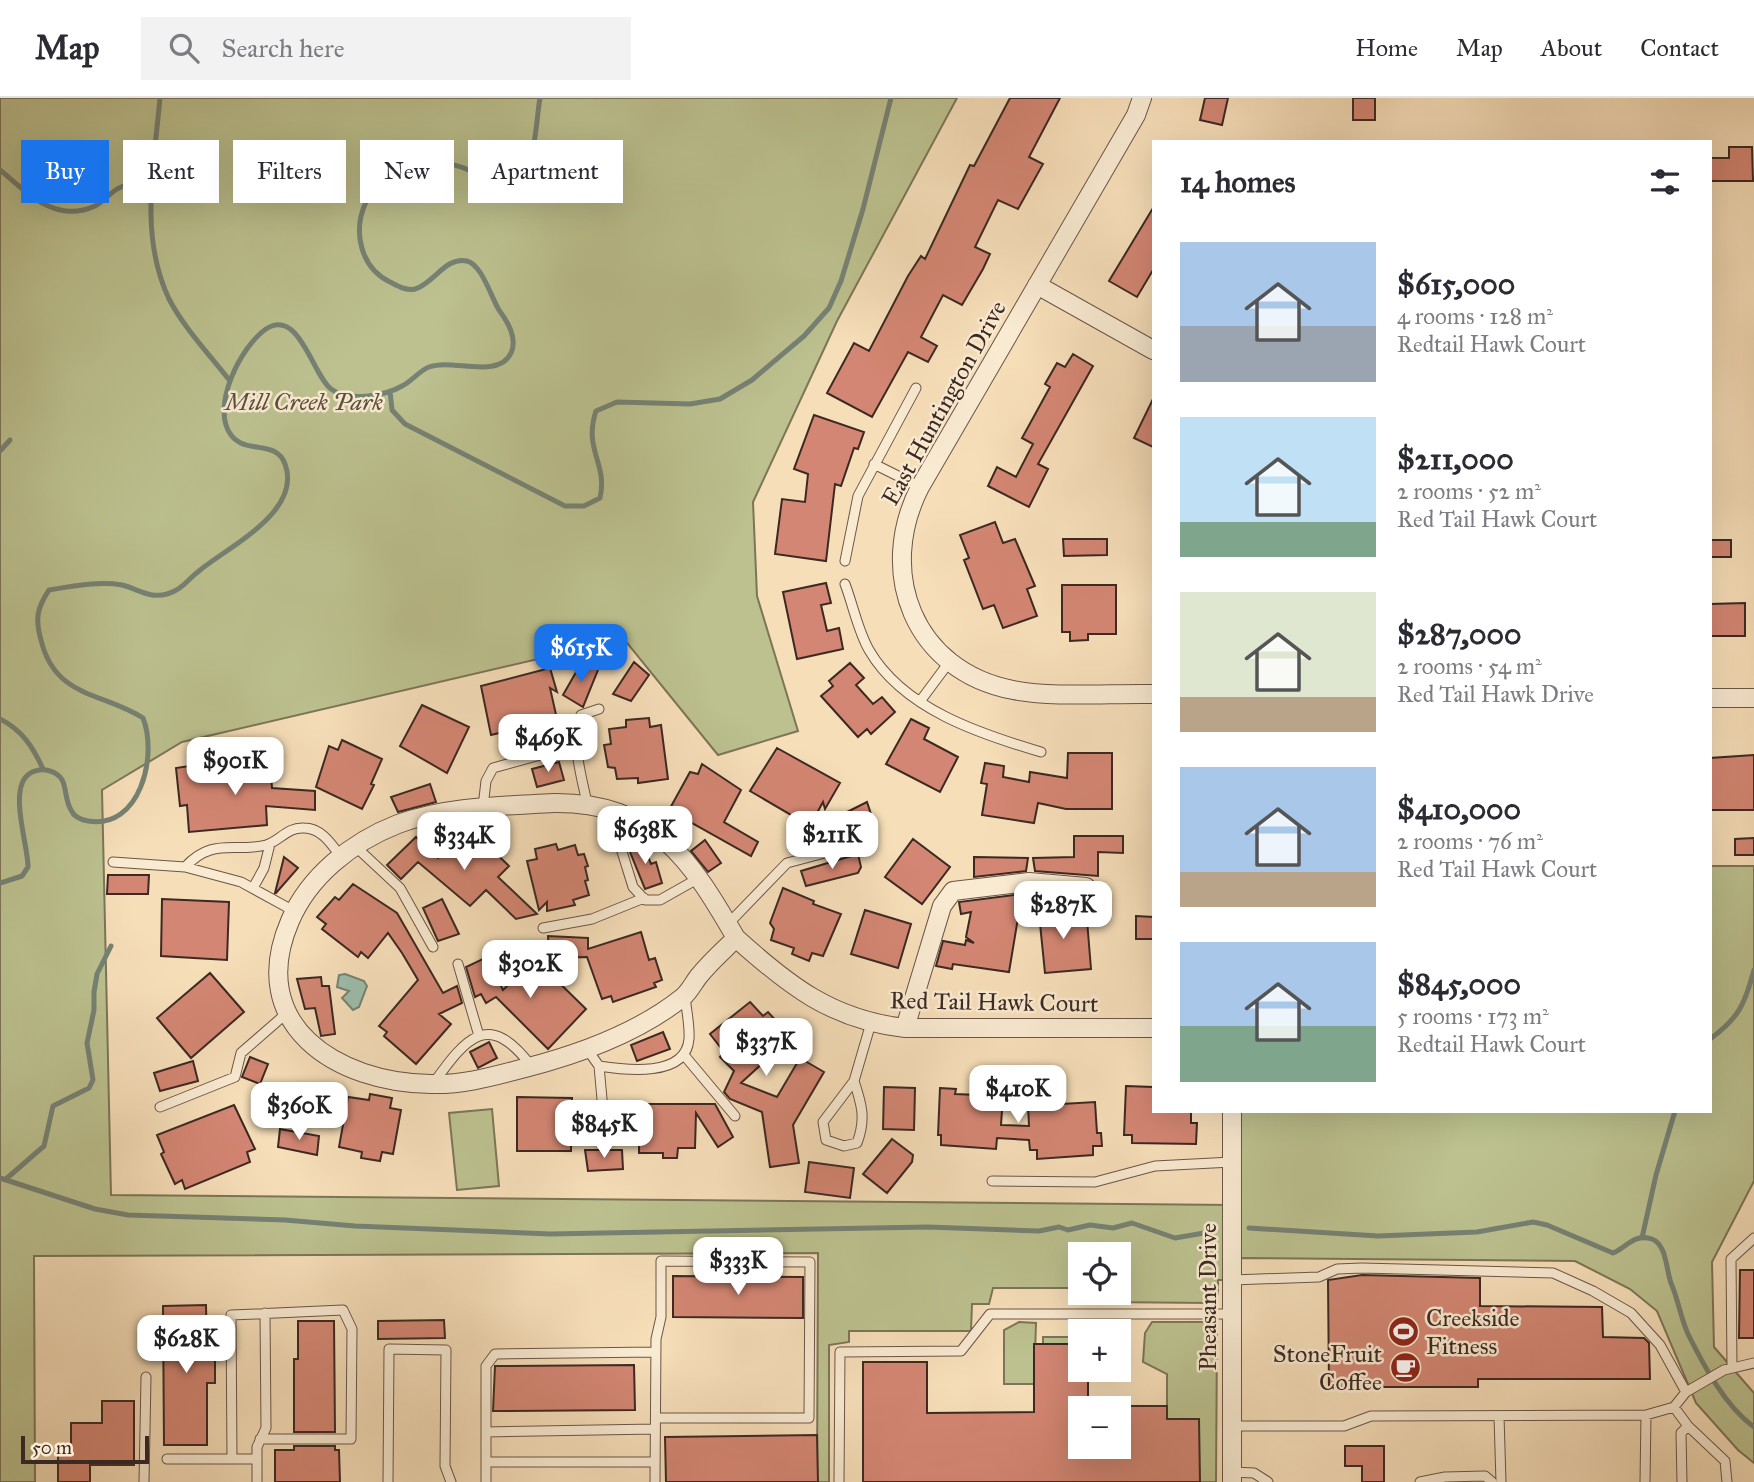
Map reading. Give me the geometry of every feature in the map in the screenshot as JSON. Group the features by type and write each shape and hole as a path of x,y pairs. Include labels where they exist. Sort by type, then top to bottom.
{"street":[{"name":"East Huntington Drive","path":"1142,98 1136,115 920,487 901,534 901,576 908,603 920,627 950,661 975,678 1012,690 1152,694"},
{"path":"1037,285 1152,349"},
{"path":"1712,698 1754,698"},
{"name":"Red Tail Hawk Court","path":"685,995 630,1030 587,1049 532,1067 479,1080 432,1084 398,1080 338,1063 310,1043 288,1012 277,989 276,973 285,933 294,911 307,890 349,852 409,821 458,809 554,803 587,804 627,815 676,849 700,877 732,931 782,979 838,1013 871,1023 905,1028 1152,1028"},
{"path":"905,1028 942,906 953,891 1030,882 1086,887"},
{"path":"685,995 732,931"},
{"name":"Pheasant Drive","path":"1231,1477 1232,1113"}],"lane":[{"path":"845,561 858,496 916,388"},
{"path":"874,464 920,487"},
{"path":"845,584 867,648 886,675 921,701 977,733 1041,752"},
{"path":"921,701 950,661"},
{"path":"587,804 576,745 577,727 581,715 599,709"},
{"path":"483,808 486,781 493,768 576,745"},
{"path":"608,809 633,887 644,898"},
{"path":"185,867 207,850 221,846 270,844 288,830 306,828 324,836 400,888 433,947"},
{"path":"732,931 787,863 866,842"},
{"path":"253,888 264,868 270,844"},
{"path":"113,862 185,867 253,888 294,911"},
{"path":"543,928 592,919 644,898 660,900 700,877"},
{"path":"458,964 479,1035"},
{"path":"599,1066 645,1070 672,1063 684,1055 689,1041 685,995"},
{"path":"160,1107 235,1077 241,1053 288,1012"},
{"path":"854,1081 864,1111 864,1125 857,1143 844,1146 826,1140 823,1122 854,1081 871,1023"},
{"path":"432,1084 449,1061 479,1035 502,1035 513,1042 532,1067"},
{"path":"587,1049 599,1066 606,1132"},
{"path":"684,1055 735,1116"},
{"path":"992,1181 1094,1182 1155,1166 1232,1162"},
{"path":"1728,1368 1731,1259 1752,1242"},
{"path":"656,1418 809,1418 810,1262 661,1261 661,1317 656,1352 656,1418 656,1482"},
{"path":"1232,1280 1319,1277 1337,1269 1362,1268 1553,1273 1593,1291 1631,1313 1660,1345 1677,1381 1686,1392"},
{"path":"232,1459 231,1315 343,1310 352,1329 351,1439 260,1439"},
{"path":"257,1482 260,1439 266,1428 265,1313"},
{"path":"839,1482 840,1352 961,1351 990,1314 1232,1314"},
{"path":"388,1482 388,1349 446,1350 445,1466 451,1482"},
{"path":"486,1482 486,1366 495,1354 656,1352"},
{"path":"1232,1426 1344,1426 1371,1416 1646,1415 1674,1407 1686,1392 1728,1368 1754,1363"},
{"path":"144,1482 146,1377"},
{"path":"1674,1407 1688,1426 1725,1461 1727,1482"},
{"path":"1645,1482 1646,1415"},
{"path":"1499,1416 1501,1482"},
{"path":"1682,1482 1681,1433 1688,1426"},
{"path":"486,1432 656,1429"},
{"path":"167,1459 257,1459"},
{"path":"486,1462 656,1462"},
{"path":"1231,1477 1254,1473 1268,1482"},
{"path":"1420,1482 1445,1477 1485,1476 1492,1482"}],"green space":[{"name":"Mill Creek Park","path":"0,98 957,98 837,321 753,502 757,596 798,731 718,755 624,639 182,742 102,790 111,1195 1232,1205 1232,1113 1712,1113 1712,866 1754,866 1754,1181 1712,1262 1714,1347 1754,1393 1754,1463 1738,1450 1696,1403 1657,1311 1630,1289 1575,1261 1233,1258 1232,1280 1218,1280 1218,1294 1210,1303 1131,1302 1131,1242 1068,1242 1068,1288 993,1288 989,1304 972,1304 971,1331 849,1331 849,1342 829,1345 829,1482 817,1482 818,1253 34,1256 35,1482 0,1482"},
{"path":"492,1109 499,1186 457,1190 449,1113"},
{"path":"1019,1322 1036,1323 1034,1384 1004,1384 1004,1330"},
{"path":"1152,1322 1205,1322 1217,1333 1216,1482 1198,1482 1199,1419 1167,1419 1167,1374 1143,1362 1145,1333"},
{"path":"1043,1337 1068,1337 1068,1344 1043,1344"}],"shaded area":[{"path":"345,974 364,981 367,986 359,1007 353,1010 342,998 349,991 337,987 339,975"}],"building":[{"path":"1010,98 1060,98 1029,157 1043,164 1018,209 998,200 975,247 990,254 983,269 962,305 943,295 921,337 937,346 928,362 908,352 872,417 827,393 854,343 869,351 908,276 921,256 925,259 970,165 974,166"},
{"path":"1205,98 1228,98 1222,125 1200,120"},
{"path":"1353,98 1375,98 1375,120 1353,120"},
{"path":"1729,147 1752,147 1753,181 1712,181 1712,158 1729,158"},
{"path":"1152,210 1152,272 1137,297 1109,281"},
{"path":"1073,354 1093,366 1038,464 1048,469 1029,507 988,486 997,467 1016,477 1033,444 1022,438 1050,387 1045,384 1057,363 1065,367"},
{"path":"1152,401 1152,447 1134,438"},
{"path":"814,415 864,432 858,449 854,448 841,486 835,484 826,561 775,554 782,499 805,502 808,474 794,469"},
{"path":"995,522 1003,543 1015,539 1035,586 1027,589 1037,616 1003,628 994,605 983,609 964,560 969,558 960,535"},
{"path":"1063,539 1107,539 1107,555 1064,556"},
{"path":"1712,540 1731,540 1731,557 1712,557"},
{"path":"826,583 831,603 821,605 827,631 839,628 843,649 797,659 783,592"},
{"path":"1062,585 1116,585 1116,634 1088,634 1088,640 1070,641 1070,632 1062,632"},
{"path":"1745,603 1745,636 1712,636 1712,604"},
{"path":"583,660 598,670 583,707 563,695"},
{"path":"634,662 649,675 631,701 613,694"},
{"path":"850,663 864,678 856,685 873,704 882,697 895,712 871,734 867,729 858,737 821,696 833,686 829,681"},
{"path":"550,668 557,692 550,688 557,719 491,735 481,686"},
{"path":"422,705 469,727 447,773 400,746"},
{"path":"649,718 650,727 661,725 668,779 638,783 638,778 617,779 615,768 608,767 604,745 611,744 609,729 626,727 626,720"},
{"path":"911,719 929,728 924,739 958,757 940,792 886,764"},
{"path":"342,740 382,759 371,784 374,785 362,809 316,787 329,746 338,750"},
{"path":"777,748 840,783 825,809 823,802 810,826 750,791"},
{"path":"1068,753 1112,753 1112,809 1066,809 1038,803 1034,823 982,815 987,784 981,783 985,763 1004,766 1003,777 1029,782 1030,772 1067,778"},
{"path":"1754,755 1754,810 1712,810 1712,758"},
{"path":"270,760 272,788 315,791 315,810 266,806 267,825 189,832 187,805 180,806 176,768 189,766 191,771 257,765 256,761"},
{"path":"559,762 564,780 537,787 532,769"},
{"path":"702,764 741,790 724,822 758,842 751,856 669,810 690,772 698,774"},
{"path":"430,784 436,802 398,812 391,797"},
{"path":"867,802 873,820 834,838 829,821"},
{"path":"462,832 480,848 485,843 509,866 498,877 537,914 516,919 486,890 470,906 418,862 401,879 387,865 416,837 438,858"},
{"path":"1074,836 1123,836 1123,853 1098,852 1098,876 1035,871 1033,858 1074,857"},
{"path":"1754,838 1754,855 1735,855 1735,839"},
{"path":"913,839 950,867 922,904 885,877"},
{"path":"705,840 721,863 708,872 691,851"},
{"path":"642,842 651,864 656,862 662,883 645,889 628,847"},
{"path":"556,844 558,850 575,845 578,855 584,854 588,866 585,867 588,880 585,881 589,895 573,900 575,905 547,911 547,902 539,910 527,861 537,859 535,849"},
{"path":"858,854 861,867 858,873 806,886 801,871"},
{"path":"284,857 298,868 275,893"},
{"path":"974,857 1028,858 1026,871 974,877"},
{"path":"108,875 149,875 148,894 107,894"},
{"path":"353,884 397,913 443,993 457,986 462,1003 439,1014 451,1024 416,1064 384,1036 387,1032 379,1026 418,980 402,953 388,933 368,958 361,952 358,957 322,929 326,924 317,917 335,897 339,900"},
{"path":"783,888 814,901 813,904 841,914 823,956 812,953 809,961 792,954 794,948 771,940 774,929 770,923"},
{"path":"1022,894 1009,972 953,964 952,969 936,966 943,941 965,945 966,940 974,943 966,937 971,912 961,914 959,902"},
{"path":"1037,894 1052,895 1051,924 1087,920 1091,969 1045,973"},
{"path":"162,899 229,902 227,960 161,956"},
{"path":"442,899 459,934 438,941 423,908"},
{"path":"865,910 911,924 898,968 851,954"},
{"path":"1136,916 1152,917 1152,939 1136,939"},
{"path":"641,932 649,960 655,958 662,980 654,983 656,987 613,1002 611,996 602,999 587,957 549,958 548,936 588,938 588,949"},
{"path":"487,957 503,990 527,966 535,972 541,965 586,1009 548,1049 496,997 486,1003 481,994 475,997 466,967"},
{"path":"210,973 244,1012 191,1058 157,1018"},
{"path":"321,977 322,986 329,986 335,1034 321,1036 315,1008 305,1009 297,979"},
{"path":"750,1002 763,1016 768,1012 791,1037 741,1083 777,1097 800,1058 824,1072 793,1125 799,1163 770,1167 762,1112 730,1099 724,1092 734,1071 720,1057 724,1052 710,1034"},
{"path":"663,1032 670,1049 637,1061 631,1045"},
{"path":"489,1042 497,1058 478,1068 470,1052"},
{"path":"250,1057 268,1064 260,1084 242,1077"},
{"path":"193,1061 198,1081 160,1091 154,1073"},
{"path":"1126,1086 1152,1087 1152,1113 1191,1113 1191,1123 1197,1123 1196,1144 1132,1143 1132,1135 1124,1135"},
{"path":"884,1087 915,1088 914,1130 883,1129"},
{"path":"940,1088 956,1089 955,1094 1003,1096 1001,1125 1029,1126 1028,1106 1095,1102 1097,1133 1101,1133 1102,1146 1093,1146 1093,1155 1037,1159 1037,1150 1030,1150 1029,1140 997,1138 996,1149 941,1145 941,1135 938,1135"},
{"path":"370,1094 392,1098 390,1108 401,1110 393,1154 382,1152 380,1161 361,1158 362,1152 339,1147 348,1097 369,1100"},
{"path":"517,1097 572,1098 571,1151 517,1151"},
{"path":"639,1104 715,1104 733,1137 718,1147 696,1113 695,1148 678,1148 677,1158 663,1158 663,1153 639,1153"},
{"path":"234,1105 255,1149 247,1152 250,1162 185,1189 182,1180 175,1184 161,1154 164,1152 157,1135"},
{"path":"280,1129 319,1136 317,1155 278,1147"},
{"path":"892,1139 913,1155 912,1162 887,1193 863,1174"},
{"path":"585,1150 622,1150 623,1169 588,1171"},
{"path":"809,1162 854,1168 850,1198 805,1192"},
{"path":"1740,1270 1754,1270 1754,1338 1739,1338"},
{"path":"1362,1275 1480,1278 1480,1306 1602,1307 1603,1337 1644,1338 1649,1343 1650,1379 1478,1379 1478,1387 1329,1387 1328,1280"},
{"path":"673,1276 803,1277 803,1318 673,1317"},
{"path":"206,1305 207,1356 215,1356 215,1383 207,1383 207,1445 164,1445 163,1306"},
{"path":"444,1320 445,1338 378,1339 378,1321"},
{"path":"298,1321 334,1321 335,1432 294,1432 294,1359 298,1359"},
{"path":"1034,1344 1068,1344 1068,1382 1088,1382 1088,1396 1068,1396 1068,1459 1131,1459 1131,1406 1167,1406 1167,1419 1199,1419 1200,1482 863,1482 863,1362 927,1362 927,1413 1034,1412"},
{"path":"634,1365 635,1410 493,1411 495,1366"},
{"path":"102,1401 134,1401 134,1465 90,1465 90,1482 58,1482 58,1454 71,1454 71,1423 102,1423"},
{"path":"817,1435 818,1482 666,1482 665,1437"},
{"path":"294,1446 335,1446 335,1450 339,1450 340,1482 275,1482 275,1450 294,1450"},
{"path":"1345,1446 1384,1446 1384,1482 1362,1482 1362,1466 1345,1466"}],"waterway":[{"path":"160,98 151,200 151,225 160,275 169,299 182,320 230,381"},
{"path":"0,883 22,876 28,867 19,804 23,781 29,774 42,770 56,774 63,782 68,804 74,815 88,821 106,821 121,814 132,802 141,787 146,770 148,751 143,718 69,683 57,673 48,659 38,620 42,602 49,590 104,584 122,585 155,595 172,592 243,540 273,513 283,498 288,481 285,464 275,452 237,441 225,423 224,409 226,394 238,363 256,337 266,329 278,325 288,327 304,346 324,382 338,393 347,395 377,395 395,390 429,367 485,367 505,361 513,347 511,330 482,275 472,264 467,261 453,263 422,286 415,289 402,288 380,276 372,268 362,248 360,225 370,195 389,179 408,169 429,164 450,164 493,183 508,181 517,176 524,169 531,153 540,98"},
{"path":"390,391 392,410 405,424 565,506 584,506 600,498 601,475 592,436 596,411 617,402 690,404 720,399 752,380 804,336 829,308 841,281 863,209 891,98"},
{"path":"0,170 43,203 67,211 81,211 95,206 123,186"},
{"path":"0,451 10,440"},
{"path":"0,719 15,728 26,740 43,769"},
{"path":"6,1179 44,1146 53,1106 89,1088 93,1080 87,1043 94,1010 97,974 111,946"},
{"path":"1712,1037 1740,1009 1754,970"},
{"path":"1642,1238 1656,1175 1674,1113"},
{"path":"0,1178 95,1209 128,1215 285,1220 355,1226 550,1234 928,1227 1039,1231 1059,1227 1068,1230 1090,1225 1113,1228 1132,1223 1175,1238 1210,1232"},
{"path":"1249,1228 1378,1236 1477,1232 1533,1222 1547,1225 1613,1253 1635,1239 1652,1239 1661,1247 1686,1328 1701,1359 1725,1397 1754,1427"}],"place":[{"name":"Creekside Fitness","path":"1403,1332"},
{"name":"StoneFruit Coffee","path":"1405,1368"}]}
